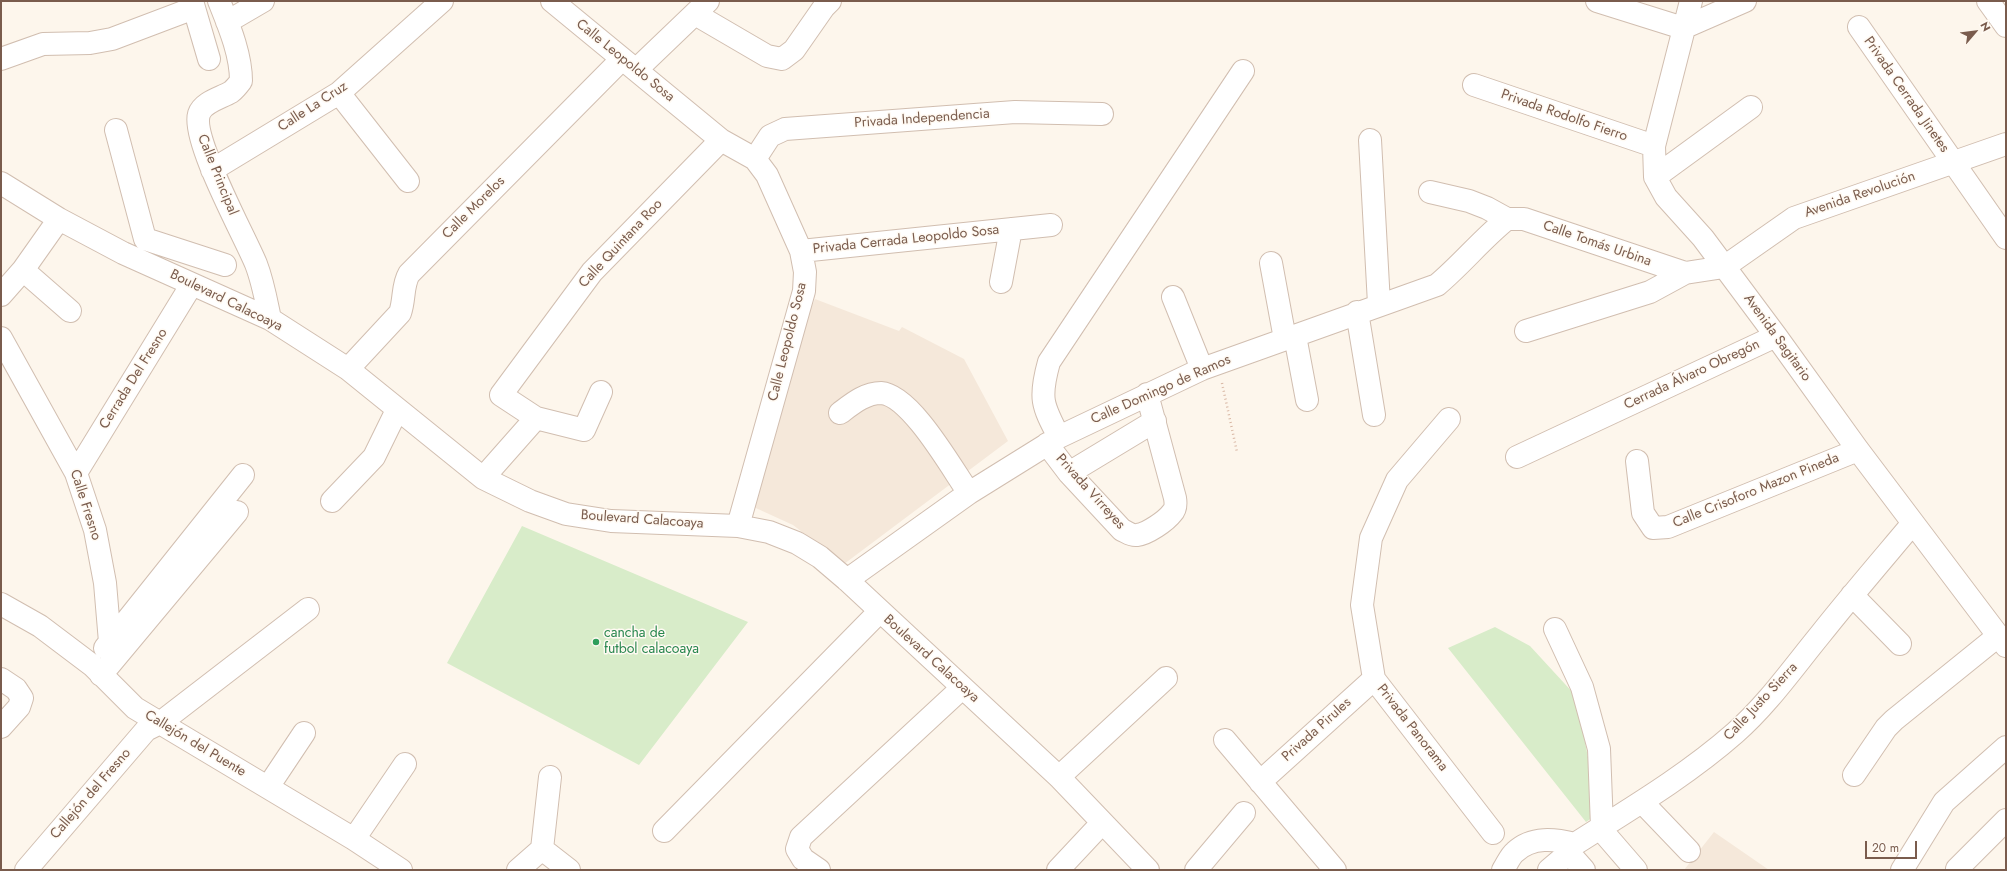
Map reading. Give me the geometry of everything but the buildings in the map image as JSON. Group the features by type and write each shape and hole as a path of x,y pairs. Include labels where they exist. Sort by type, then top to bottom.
{"street":[{"name":"Calle Principal","path":"219,1 241,67 241,81 232,91 209,103 199,113 198,127 212,170 255,262 264,285 270,319"},
{"path":"227,22 263,1"},
{"name":"Calle La Cruz","path":"212,170 339,93 442,1"},
{"name":"Calle Leopoldo Sosa","path":"552,1 721,140 755,160 766,175 801,251 805,272 804,291 738,526"},
{"path":"701,8 767,56 782,59 794,50 824,7 830,1"},
{"path":"1597,1 1683,28 1745,1"},
{"name":"Avenida Sagitario","path":"1691,1 1654,146 1655,177 1666,197 1724,266 1858,450 2002,641"},
{"path":"1988,1 2006,26"},
{"path":"1,59 43,44 90,43 112,39 193,4 209,59"},
{"name":"Calle Morelos","path":"348,369 400,313 404,301 404,284 409,274 629,65 701,8"},
{"name":"Privada Cerrada Jinetes","path":"1859,27 2006,238"},
{"name":"Privada Virreyes","path":"1147,394 1176,506 1168,518 1145,532 1137,535 1129,534 1122,530 1069,472 1053,441 1045,411 1042,386 1049,362 1244,71"},
{"name":"Privada Rodolfo Fierro","path":"1474,85 1654,146"},
{"path":"339,93 408,181"},
{"path":"1655,177 1752,107"},
{"name":"Privada Independencia","path":"755,160 770,136 785,129 1015,112 1102,114"},
{"path":"116,130 145,238"},
{"name":"Calle Quintana Roo","path":"536,418 501,395 592,272 721,140"},
{"path":"1370,140 1380,304"},
{"name":"Avenida Revolución","path":"1724,266 1794,218 2006,144"},
{"name":"Boulevard Calacoaya","path":"1,183 59,219 123,253 270,319 348,369 483,478 530,501 566,514 611,521 738,526 768,532 797,543 820,557 846,580 1059,777 1148,870"},
{"path":"1430,192 1469,201 1487,208 1507,219"},
{"path":"1,295 23,270 59,219"},
{"name":"Calle Domingo de Ramos","path":"846,580 969,493 1053,441 1147,394 1210,366 1437,284 1452,272 1493,230 1507,219"},
{"name":"Calle Tomás Urbina","path":"1507,219 1524,219 1685,273"},
{"name":"Privada Cerrada Leopoldo Sosa","path":"801,251 1051,225"},
{"name":"Privada Cerrada Leopoldo Sosa","path":"1001,282 1011,229"},
{"path":"123,253 145,238"},
{"path":"145,238 225,265"},
{"path":"1271,263 1307,400"},
{"path":"1526,331 1650,292 1685,273 1724,266"},
{"path":"23,270 70,311"},
{"name":"Cerrada Del Fresno","path":"76,473 192,284"},
{"path":"1173,297 1210,366"},
{"path":"1356,312 1374,415"},
{"name":"Cerrada Álvaro Obregón","path":"1517,456 1776,336"},
{"name":"Calle Fresno","path":"1,338 76,473 95,530 105,583 110,642"},
{"path":"483,478 536,418 584,430 601,392"},
{"path":"840,413 860,398 881,393 902,401 919,419 969,493"},
{"path":"332,501 374,457 397,410"},
{"name":"Privada Panorama","path":"1449,419 1397,480 1371,538 1362,605 1374,679 1493,833"},
{"path":"1069,472 1155,422"},
{"name":"Calle Crisoforo Mazon Pineda","path":"1637,461 1643,513 1653,528 1668,527 1858,450"},
{"path":"97,670 110,642 243,475"},
{"path":"97,670 238,512"},
{"name":"Calle Justo Sierra","path":"1549,870 1572,848 1642,802 1703,759 1736,732 1776,690 1852,595 1913,523"},
{"path":"1852,595 1900,644"},
{"name":"Callejón del Puente","path":"1,604 40,626 97,670 135,708 354,839 401,870"},
{"name":"Callejón del Fresno","path":"26,870 146,730 160,723 308,609"},
{"path":"664,831 879,612"},
{"path":"1555,629 1582,687 1599,749 1602,827 1604,833 1636,870"},
{"path":"1854,775 1886,728 1894,720 2002,641"},
{"path":"1059,777 1166,678"},
{"path":"1,679 16,689 22,698 19,707 1,727"},
{"name":"Privada Pirules","path":"1260,782 1374,679"},
{"path":"819,870 803,859 797,849 801,837 962,688"},
{"path":"268,788 304,733"},
{"path":"1225,740 1335,870"},
{"path":"1902,870 1944,802 2006,747"},
{"path":"354,839 405,764"},
{"path":"518,870 542,849 550,777"},
{"path":"1642,802 1689,851"},
{"path":"1196,870 1244,813"},
{"path":"1957,869 2006,820"},
{"path":"1058,870 1102,823"},
{"path":"1503,870 1515,852 1529,843 1544,840 1572,848 1584,870"},
{"path":"542,849 569,870"}],"path":[{"path":"1210,366 1237,452"}],"shaded area":[{"path":"815,299 899,331 902,327 964,359 1008,441 844,564 793,525 747,504 799,305 811,308"},
{"path":"1714,832 1769,870 1684,870"}],"green space":[{"name":"cancha de futbol calacoaya","path":"522,526 748,622 639,765 447,663"},
{"path":"1495,627 1530,646 1576,696 1593,783 1602,811 1586,822 1448,648"}],"place":[{"name":"cancha de futbol calacoaya","path":"596,642"}]}
